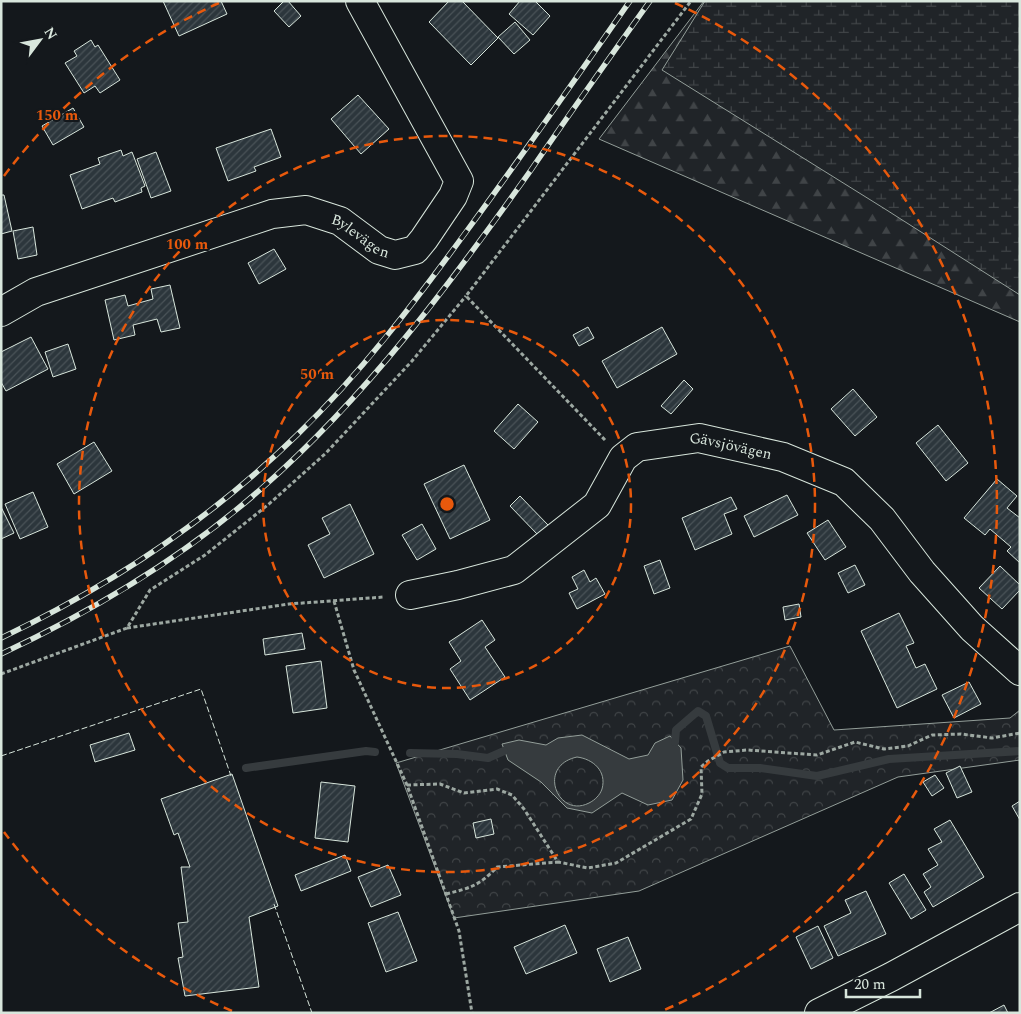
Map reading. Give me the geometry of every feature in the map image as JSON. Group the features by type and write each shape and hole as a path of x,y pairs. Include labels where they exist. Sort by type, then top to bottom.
{"street":[{"name":"Bylevägen","path":"1,312 36,292 272,214 306,210 340,221 378,250 394,255 415,250 424,240 453,196 459,181 360,1"},
{"name":"Gävsjövägen","path":"623,458 637,447 699,438 783,457 844,482 882,519 922,572 972,628 1020,671"},
{"path":"410,595 514,570 597,505 623,458"},
{"path":"819,1013 891,977 1020,907"}],"path":[{"path":"127,628 150,590 205,554 269,504 326,453 412,361 466,296 691,1"},
{"path":"466,296 623,458"},
{"path":"1,674 127,628 289,604 410,595"},
{"path":"334,600 354,670 408,785 459,931 472,1013"},
{"path":"446,894 472,887 484,880 497,867 558,862 588,868 616,863 691,819 702,794 701,767 724,752 747,750 817,754 855,742 884,749 908,746 932,735 961,734 992,738 1020,733"},
{"path":"408,785 440,784 464,793 497,789 512,795 524,809 558,862"}],"green space":[{"path":"704,1 1020,1 1020,322 599,139"},
{"path":"705,1 1020,1 1020,295 662,70"},
{"path":"790,646 834,730 1010,718 1020,710 1020,760 898,777 639,891 454,918 396,763"}],"shaded area":[{"path":"582,735 629,759 648,755 655,743 670,736 681,748 683,780 672,800 648,805 622,793 592,813 567,808 541,782 508,760 502,744 519,740 546,745 558,738","holes":["577,757 593,763 601,771 602,789 599,795 589,803 578,806 568,804 561,798 556,789 557,770 564,762"]}],"building":[{"path":"163,1 221,1 227,14 179,36"},
{"path":"284,1 288,1 301,16 289,27 274,11"},
{"path":"449,1 462,1 498,38 471,65 429,22"},
{"path":"520,1 535,1 550,16 533,35 509,14"},
{"path":"515,22 530,40 514,54 498,37"},
{"path":"91,40 95,47 98,45 120,80 100,93 95,86 84,93 65,63 77,56 74,51"},
{"path":"358,95 389,129 361,154 331,119"},
{"path":"73,108 84,127 53,145 42,126"},
{"path":"271,129 281,157 254,167 256,171 228,181 216,148"},
{"path":"121,150 123,156 132,152 145,186 141,188 142,192 115,202 113,198 82,209 70,175 100,164 98,158"},
{"path":"156,152 171,191 151,198 137,159"},
{"path":"1,195 4,195 12,231 1,234"},
{"path":"33,227 37,255 18,259 13,231"},
{"path":"274,249 286,269 259,284 248,263"},
{"path":"170,285 180,328 161,332 157,319 133,325 135,335 114,340 105,300 125,295 128,306 153,299 151,289"},
{"path":"588,327 594,338 579,346 573,335"},
{"path":"662,327 677,354 617,388 602,361"},
{"path":"31,337 48,369 6,391 1,382 1,352"},
{"path":"68,344 76,369 53,377 45,352"},
{"path":"684,380 693,389 671,414 661,406"},
{"path":"853,389 877,417 855,436 831,409"},
{"path":"518,404 538,422 514,449 494,431"},
{"path":"938,425 968,463 946,481 916,443"},
{"path":"94,442 112,471 74,494 57,464"},
{"path":"464,465 490,520 450,539 424,484"},
{"path":"997,479 1017,496 1007,508 1020,518 1020,563 1007,551 1011,547 990,529 985,535 964,518"},
{"path":"33,492 48,527 20,539 5,504"},
{"path":"787,495 798,515 754,537 744,516"},
{"path":"520,496 548,525 538,535 510,506"},
{"path":"731,497 737,509 724,514 732,534 695,550 682,518"},
{"path":"350,504 374,554 324,578 308,545 330,534 322,518"},
{"path":"1,507 14,533 1,539"},
{"path":"828,520 846,547 825,560 807,533"},
{"path":"422,524 436,549 417,560 402,535"},
{"path":"660,560 670,588 654,594 644,566"},
{"path":"855,565 865,585 848,593 838,573"},
{"path":"1000,566 1020,585 1020,590 1002,609 979,588"},
{"path":"584,570 590,582 596,578 605,594 577,609 569,593 578,589 572,577"},
{"path":"799,604 801,617 785,620 783,607"},
{"path":"899,613 914,643 906,646 916,668 925,664 937,689 897,708 861,631"},
{"path":"482,620 495,640 485,647 505,677 470,700 450,669 461,661 449,642"},
{"path":"302,633 305,649 265,655 263,639"},
{"path":"321,661 327,708 293,713 286,666"},
{"path":"969,682 981,704 954,718 942,695"},
{"path":"129,733 135,750 95,762 90,745"},
{"path":"960,766 972,792 957,798 946,773"},
{"path":"232,774 278,906 249,917 259,987 185,996 178,958 183,957 178,923 188,922 181,867 190,867 178,833 174,835 161,799"},
{"path":"935,775 944,788 932,796 923,782"},
{"path":"321,782 355,786 348,842 315,838"},
{"path":"1020,801 1020,820 1012,806"},
{"path":"491,819 494,834 476,838 473,823"},
{"path":"950,820 984,877 933,907 924,892 931,887 923,874 938,865 928,849 942,842 934,829"},
{"path":"345,855 351,871 301,891 295,875"},
{"path":"388,865 401,895 371,907 358,877"},
{"path":"904,874 926,910 911,919 889,883"},
{"path":"866,891 886,934 838,956 824,926 851,913 845,900"},
{"path":"398,912 417,961 386,972 368,923"},
{"path":"565,925 577,953 526,974 514,947"},
{"path":"818,926 833,958 811,969 796,937"},
{"path":"628,937 641,969 610,982 597,949"},
{"path":"1004,1005 1008,1013 989,1013"}],"waterway":[{"path":"675,742 676,730 698,711 706,716 720,763 728,768 760,768 817,776 889,759 1020,751"},
{"path":"246,768 366,751 375,752"},
{"path":"410,753 457,754 488,758 504,751"}],"railway":[{"path":"1,638 81,596 158,548 230,495 264,466 321,411 365,362 427,285 508,175 630,1"},
{"path":"1,654 104,600 138,580 202,537 262,488 337,416 406,337 470,255 650,1"}],"fence":[{"path":"1,756 201,689 231,776"},
{"path":"274,904 312,1013"}]}
